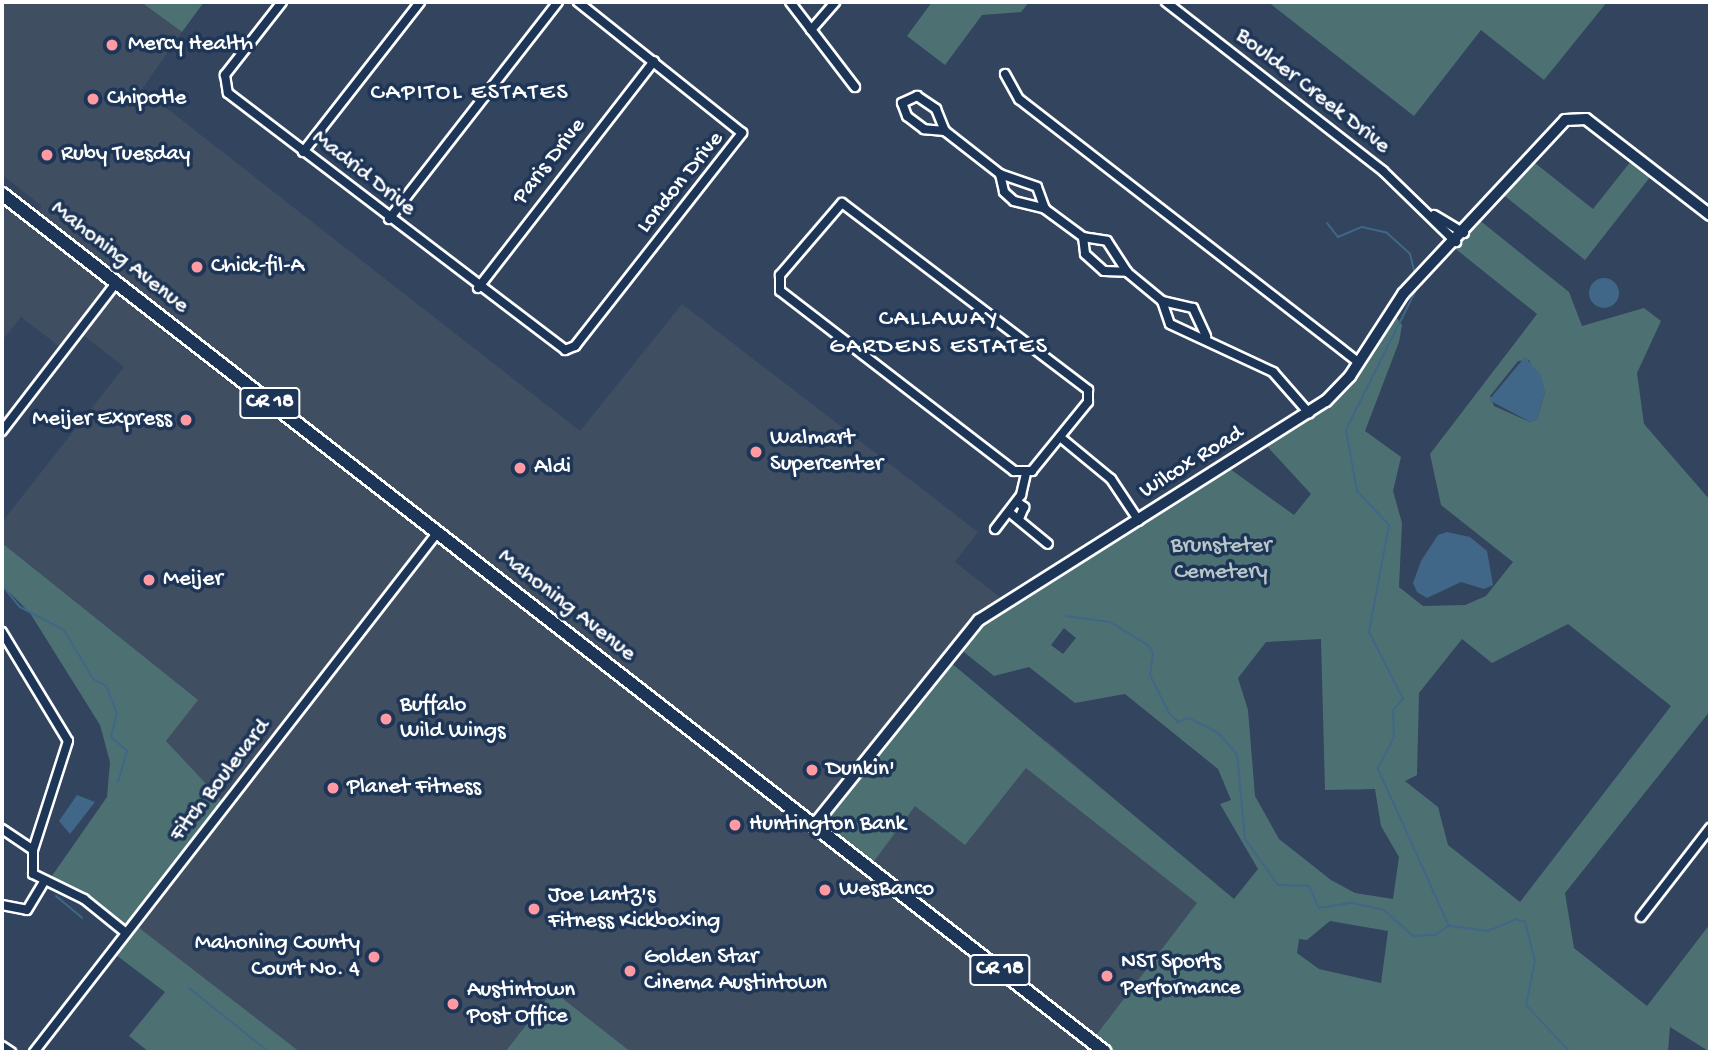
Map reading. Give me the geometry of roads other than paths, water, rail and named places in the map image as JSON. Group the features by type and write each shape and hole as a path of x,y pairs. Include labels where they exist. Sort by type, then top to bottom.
{"main road":[{"name":"Mahoning Avenue","path":"2,194 1105,1052"}],"street":[{"name":"Madrid Drive","path":"282,2 223,83 228,93 478,288 565,350"},
{"path":"303,152 420,2"},
{"path":"389,219 558,2"},
{"name":"London Drive","path":"565,350 575,346 742,137 738,125 578,2"},
{"path":"790,2 855,87"},
{"path":"811,30 835,2"},
{"name":"Boulder Creek Drive","path":"1166,2 1460,238"},
{"name":"Paris Drive","path":"478,288 654,61"},
{"path":"1005,74 1018,99 1359,363"},
{"path":"945,131 924,129 907,116 904,99 928,101 945,131 1000,174 1037,187 1045,209"},
{"name":"Wilcox Road","path":"814,825 967,631 1309,413 1359,363 1403,294 1460,238 1556,128 1575,116 1710,215"},
{"path":"1000,174 1004,192 1014,201 1045,209 1083,237 1107,241 1127,272 1162,300 1193,308 1206,335"},
{"path":"995,529 1017,502 1026,473 1088,402 1085,387 851,205 835,207 779,275 780,291 1014,471 1026,473"},
{"path":"1083,237 1085,254 1096,264 1108,273 1127,272"},
{"path":"2,431 116,283"},
{"path":"1162,300 1170,324 1186,335 1206,335 1273,372 1309,413"},
{"path":"1060,437 1111,480 1139,521"},
{"path":"1017,502 1024,507 1019,519"},
{"path":"1009,512 1048,544"},
{"name":"Fitch Boulevard","path":"34,1052 437,533"},
{"path":"2,632 68,741 33,850 33,874 44,882 84,899 127,933"},
{"path":"1641,916 1710,828"},
{"path":"2,829 33,850"},
{"path":"2,905 27,910 44,882"},
{"path":"2,1046 11,1052"}],"waterway":[{"path":"1327,223 1338,237 1362,227 1387,233 1410,254 1415,274"},
{"path":"1418,286 1346,430 1357,491 1389,525 1369,632 1403,699 1393,710 1394,737 1378,769 1449,926 1488,931 1516,919 1525,922 1535,961 1526,1005 1570,1052"},
{"path":"2,585 20,607 64,630 93,679 106,686 117,713 111,737 127,751 118,782"},
{"path":"1065,616 1110,622 1148,645 1153,654 1150,675 1169,713 1178,722 1189,718 1218,733 1237,754 1245,839 1278,885 1309,886 1319,908 1352,903 1384,910 1413,936 1435,935 1448,926"},
{"path":"56,896 82,918"},
{"path":"189,988 269,1052"}],"place":[{"name":"Mercy Health","path":"112,45"},
{"name":"Chipotle","path":"93,99"},
{"name":"Ruby Tuesday","path":"47,155"},
{"name":"Chick-fil-A","path":"197,267"},
{"name":"Meijer Express","path":"186,420"},
{"name":"Walmart Supercenter","path":"756,452"},
{"name":"Aldi","path":"520,468"},
{"name":"Meijer","path":"149,580"},
{"name":"Buffalo Wild Wings","path":"386,719"},
{"name":"Dunkin'","path":"812,770"},
{"name":"Planet Fitness","path":"333,788"},
{"name":"Huntington Bank","path":"735,825"},
{"name":"WesBanco","path":"825,890"},
{"name":"Joe Lantz's Fitness Kickboxing","path":"534,909"},
{"name":"Mahoning County Court No. 4","path":"374,957"},
{"name":"Golden Star Cinema Austintown","path":"630,971"},
{"name":"NST Sports Performance","path":"1107,976"},
{"name":"Austintown Post Office","path":"453,1004"}],"district":[{"name":"CAPITOL ESTATES","path":"470,94"},
{"name":"CALLAWAY GARDENS ESTATES","path":"939,334"}],"park label":[{"name":"Brunsteter Cemetery","path":"1221,560"}]}
